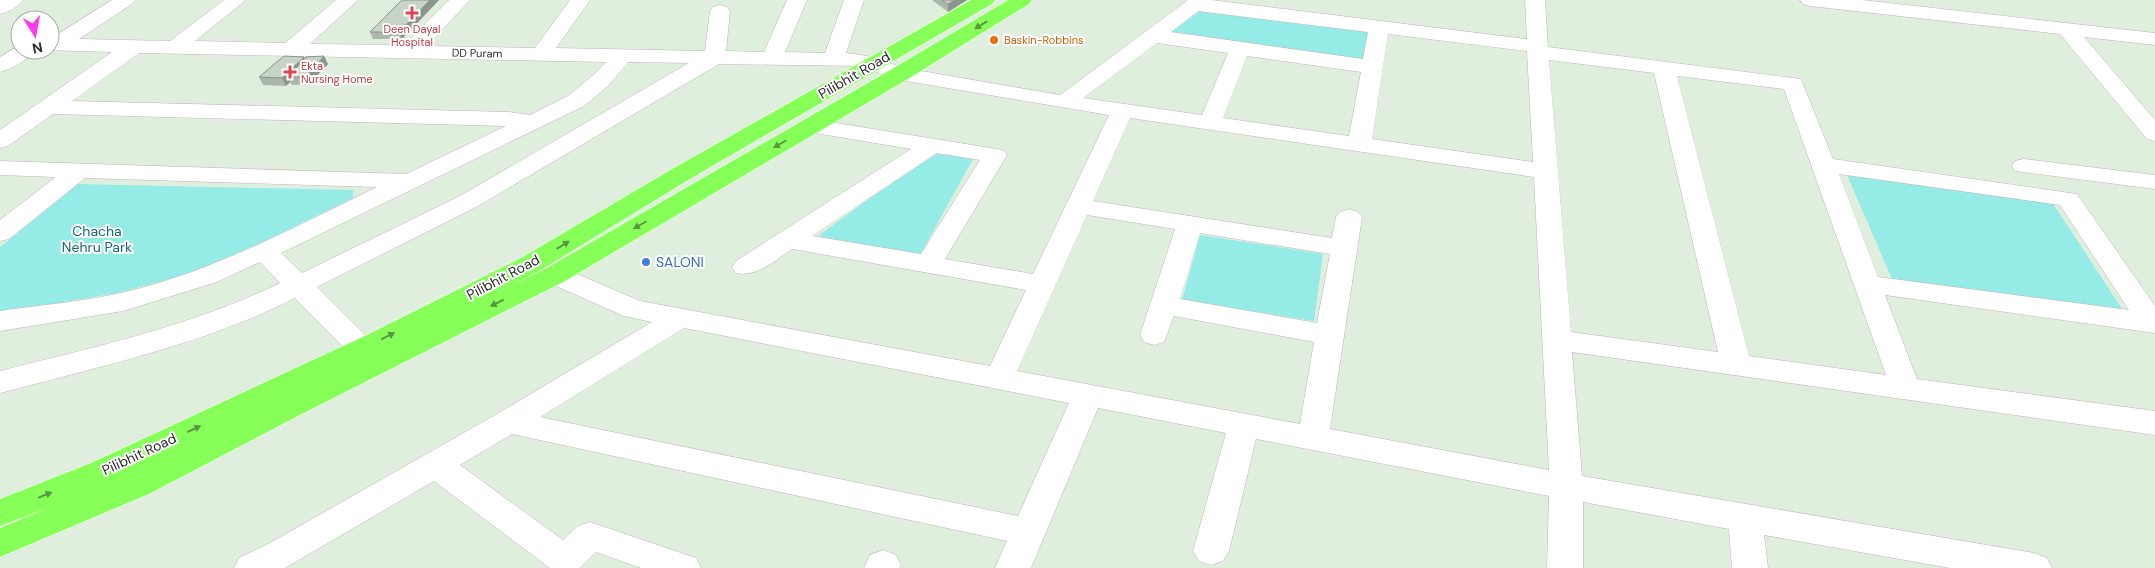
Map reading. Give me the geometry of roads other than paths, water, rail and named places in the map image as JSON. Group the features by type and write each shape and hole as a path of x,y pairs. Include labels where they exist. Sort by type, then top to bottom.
{"highway":[{"name":"Pilibhit Road","path":"0,513 103,472 362,349 543,269 681,174 985,0"},
{"path":"0,543 139,484 287,408 811,126 1022,0"}],"street":[{"path":"0,8 13,0"},
{"path":"60,41 125,0"},
{"path":"175,47 236,0"},
{"path":"291,49 348,0"},
{"path":"410,51 460,0"},
{"path":"542,54 580,0"},
{"path":"772,58 797,0"},
{"path":"833,59 854,0"},
{"path":"1535,0 1566,486 1565,568"},
{"path":"1810,0 2155,39"},
{"path":"1893,0 2155,28"},
{"path":"1064,102 1198,2 1664,68 1793,84 1906,389"},
{"path":"0,382 160,340 265,302 469,201 715,57 720,11"},
{"path":"1359,145 1379,27"},
{"path":"2067,30 2155,134"},
{"path":"1153,36 1372,67"},
{"name":"DD Puram","path":"60,45 860,60 900,74 1064,102 1545,172"},
{"path":"0,141 135,46"},
{"path":"1210,123 1240,48"},
{"path":"0,321 123,302 207,276 264,251 576,101 600,81 623,55"},
{"path":"1664,68 1736,365"},
{"path":"48,107 509,119 534,122"},
{"path":"999,378 1122,110"},
{"path":"811,126 995,155 928,264"},
{"path":"746,267 932,145"},
{"path":"1823,165 2068,199 2153,322"},
{"path":"2024,166 2155,182"},
{"path":"0,168 411,181"},
{"path":"0,233 80,170"},
{"path":"1078,206 1344,248"},
{"path":"1313,438 1349,218"},
{"path":"1154,335 1190,224"},
{"path":"788,240 1042,284"},
{"path":"264,251 362,349"},
{"path":"543,269 634,309 1566,486 1745,519 2034,568"},
{"path":"1867,284 2153,322"},
{"path":"1164,305 1329,335"},
{"path":"278,563 435,464 679,318"},
{"path":"1556,340 2155,423"},
{"path":"1013,568 1088,395"},
{"path":"508,422 1028,532"},
{"path":"1211,551 1244,425"},
{"path":"435,464 565,560 590,536 683,568"},
{"path":"1745,519 1750,568"}],"place":[{"name":"Deen Dayal Hospital","path":"412,13"},
{"name":"Baskin-Robbins","path":"994,40"},
{"name":"Ekta Nursing Home","path":"290,72"},
{"name":"SALONI","path":"646,262"}],"park label":[{"name":"Chacha Nehru Park","path":"97,240"}]}
